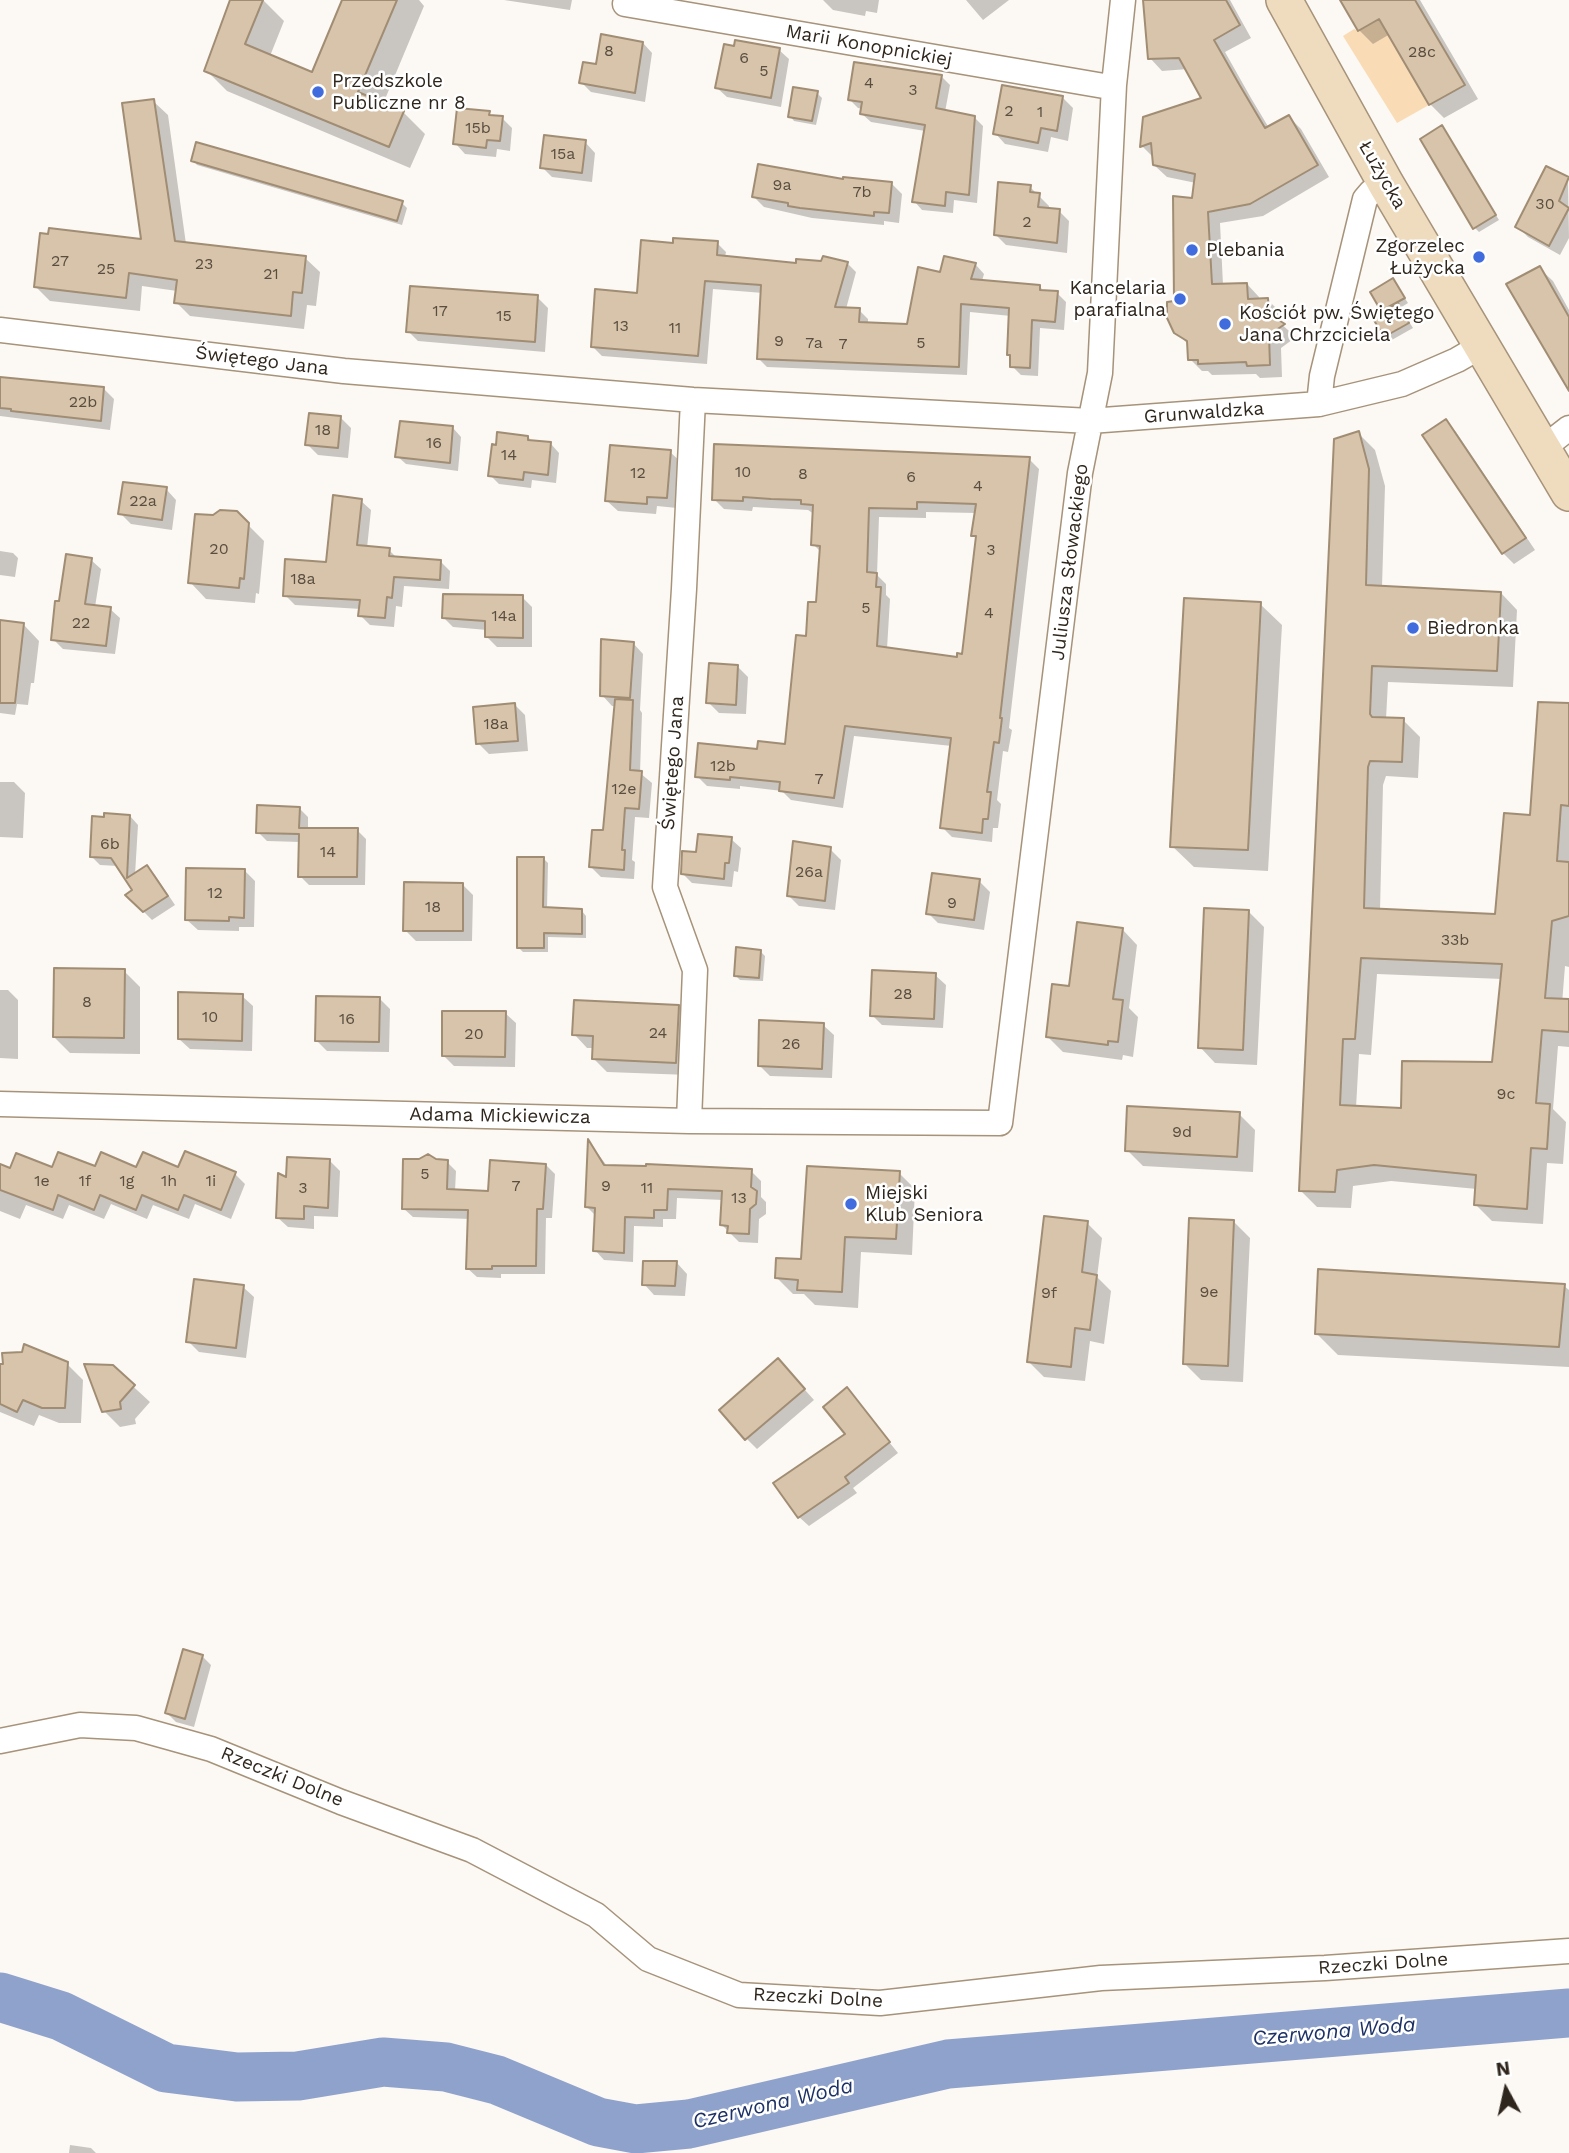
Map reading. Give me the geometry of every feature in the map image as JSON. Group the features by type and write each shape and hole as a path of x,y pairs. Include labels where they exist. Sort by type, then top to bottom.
{"main road":[{"name":"Łużycka","path":"1284,0 1386,184 1483,345 1555,438 1569,493"}],"street":[{"name":"Juliusza Słowackiego","path":"1000,1123 1080,473 1100,373 1114,85 1123,0"},
{"name":"Marii Konopnickiej","path":"625,4 1104,86 1114,85"},
{"path":"1319,404 1322,376 1365,199 1371,192 1386,184"},
{"name":"Świętego Jana","path":"0,330 344,371 693,400 1090,421"},
{"name":"Grunwaldzka","path":"1090,421 1319,404 1402,384 1457,360 1483,345"},
{"name":"Świętego Jana","path":"689,1121 695,970 665,887 693,400"},
{"name":"Adama Mickiewicza","path":"0,1104 689,1121 1000,1123"},
{"name":"Rzeczki Dolne","path":"0,1741 80,1725 136,1728 211,1749 341,1802 472,1850 596,1915 648,1959 739,1995 880,2003 1101,1978 1325,1968 1569,1951"}],"shaded area":[{"path":"1379,19 1429,105 1397,123 1343,36"}],"building":[{"path":"230,0 263,0 245,44 312,72 342,0 397,0 358,92 404,111 389,147 204,71"},
{"path":"1143,0 1226,0 1240,25 1214,40 1265,128 1289,115 1318,165 1250,204 1208,212 1212,284 1247,283 1248,299 1268,298 1269,314 1285,324 1269,335 1270,365 1247,366 1246,362 1198,364 1198,360 1188,360 1187,341 1174,333 1167,318 1167,302 1174,301 1173,196 1192,198 1195,174 1153,165 1151,143 1140,147 1143,117 1201,98 1179,58 1148,59"},
{"path":"1340,0 1415,0 1465,85 1429,105 1379,19 1358,31"},
{"path":"601,34 643,42 635,93 579,83 583,62 596,64"},
{"path":"735,40 780,48 771,98 715,88 724,44 734,46"},
{"path":"854,62 942,75 936,108 975,116 969,195 946,192 945,206 912,202 925,125 860,114 862,102 848,100"},
{"path":"1002,85 1063,96 1057,131 1041,128 1038,143 993,134"},
{"path":"793,87 818,91 812,121 788,117"},
{"path":"154,99 175,241 306,256 302,293 293,292 291,316 174,303 177,280 129,273 126,298 34,287 40,233 48,234 49,228 141,239 122,103"},
{"path":"457,108 490,111 489,115 503,116 500,141 487,140 486,148 453,144"},
{"path":"1442,125 1496,215 1473,229 1420,139"},
{"path":"544,135 586,140 582,173 540,168"},
{"path":"196,142 403,201 397,221 191,161"},
{"path":"758,164 843,179 892,182 889,213 874,212 874,216 800,208 788,206 788,203 752,197"},
{"path":"1546,166 1569,177 1559,201 1569,208 1549,246 1515,227"},
{"path":"998,182 1031,185 1030,192 1040,193 1038,207 1060,209 1057,243 994,235"},
{"path":"673,238 718,241 717,255 796,263 796,259 821,261 823,256 848,262 835,307 860,308 859,322 907,324 918,267 940,272 944,256 976,263 971,279 1040,285 1040,290 1058,291 1055,322 1032,320 1030,368 1010,367 1010,355 1007,355 1009,308 961,304 959,367 757,359 761,285 705,281 698,356 591,347 595,289 637,293 641,240 673,243"},
{"path":"1540,266 1569,317 1569,391 1506,284"},
{"path":"1393,278 1405,298 1381,311 1370,292"},
{"path":"410,286 538,295 535,342 406,332"},
{"path":"1398,303 1409,323 1384,337 1372,317"},
{"path":"0,377 104,387 101,421 0,408"},
{"path":"309,413 341,416 338,448 305,445"},
{"path":"1446,419 1526,538 1502,554 1422,435"},
{"path":"400,421 453,426 450,463 395,457"},
{"path":"1359,431 1369,469 1366,585 1501,592 1497,671 1372,666 1370,714 1372,717 1404,718 1402,762 1370,761 1368,767 1364,908 1495,914 1504,813 1530,815 1538,702 1569,703 1569,806 1561,805 1557,861 1569,862 1569,916 1552,921 1545,998 1569,999 1569,1032 1542,1030 1536,1103 1550,1104 1547,1149 1531,1148 1527,1209 1474,1205 1476,1175 1374,1165 1337,1170 1335,1192 1299,1191 1334,439","holes":["1361,958 1502,964 1492,1062 1402,1061 1401,1108 1340,1105 1343,1039 1355,1039"]},
{"path":"497,432 528,436 528,440 551,442 548,475 524,472 523,480 488,476 492,444 496,445"},
{"path":"714,444 1030,457 999,743 994,742 987,792 991,792 988,819 983,819 982,833 940,828 951,738 845,726 834,798 779,791 780,782 695,777 698,743 757,749 758,741 785,744 796,635 806,636 808,602 816,602 820,546 811,545 813,505 801,504 801,500 743,497 743,501 712,500","holes":["917,502 976,504 971,536 976,536 962,654 957,653 957,657 877,646 881,587 876,587 877,573 867,572 869,508 917,509"]},
{"path":"610,445 671,450 667,498 647,497 647,504 605,501"},
{"path":"123,482 167,487 162,520 118,514"},
{"path":"333,495 362,499 357,545 390,548 389,556 441,560 440,580 394,577 392,598 387,597 385,618 358,616 360,600 283,596 285,559 326,562"},
{"path":"220,510 237,511 249,523 244,579 240,578 239,588 188,583 195,514 213,515"},
{"path":"66,554 92,558 85,604 111,607 106,646 51,640 55,601 59,601"},
{"path":"443,594 523,595 523,638 485,637 485,621 442,618"},
{"path":"1184,598 1261,602 1248,850 1170,847"},
{"path":"0,620 24,623 15,703 0,703"},
{"path":"601,639 634,642 630,698 600,696"},
{"path":"709,663 738,665 736,705 706,703"},
{"path":"615,699 633,700 630,770 642,771 639,809 625,808 622,850 625,850 624,870 589,867 592,830 603,830"},
{"path":"515,703 518,741 476,744 473,707"},
{"path":"257,805 300,807 299,828 358,828 357,877 298,877 299,834 256,833"},
{"path":"104,813 130,815 127,878 147,865 168,896 143,912 125,895 132,890 111,858 90,857 92,816 104,817"},
{"path":"698,834 732,837 724,879 681,874 682,851 696,852"},
{"path":"793,841 831,847 825,901 787,896"},
{"path":"517,857 544,857 543,907 582,909 582,934 544,933 544,948 517,948"},
{"path":"186,868 245,869 244,918 229,917 229,921 185,920"},
{"path":"932,873 980,879 974,920 926,914"},
{"path":"404,882 463,883 463,931 403,931"},
{"path":"1204,908 1249,910 1243,1050 1198,1048"},
{"path":"1077,922 1123,928 1113,999 1123,1000 1118,1042 1108,1041 1108,1045 1046,1037 1052,984 1069,986"},
{"path":"736,947 761,950 759,978 734,976"},
{"path":"54,968 125,969 124,1038 53,1037"},
{"path":"872,970 936,973 934,1019 870,1016"},
{"path":"178,992 243,994 242,1041 178,1039"},
{"path":"316,996 380,997 379,1042 315,1041"},
{"path":"574,1000 679,1005 676,1063 592,1059 593,1036 572,1035"},
{"path":"442,1011 506,1011 505,1057 442,1056"},
{"path":"759,1020 824,1023 822,1069 758,1066"},
{"path":"1127,1106 1240,1112 1237,1157 1125,1151"},
{"path":"588,1139 604,1165 646,1164 752,1169 751,1187 757,1191 756,1204 750,1209 749,1234 727,1233 728,1226 720,1225 722,1191 668,1189 667,1210 654,1210 654,1218 625,1217 624,1253 593,1251 595,1208 585,1207"},
{"path":"185,1151 236,1172 221,1210 184,1195 178,1210 142,1195 136,1210 100,1195 94,1210 58,1195 53,1210 0,1190 0,1164 10,1168 16,1153 52,1167 58,1152 95,1166 101,1152 136,1167 143,1152 178,1167"},
{"path":"428,1154 436,1159 448,1160 447,1189 488,1191 490,1160 546,1164 543,1209 537,1209 536,1266 466,1269 468,1210 402,1209 403,1159 419,1159"},
{"path":"287,1157 330,1159 328,1208 304,1206 304,1219 276,1218 278,1173 286,1177"},
{"name":"Miejski Klub Seniora","path":"807,1166 900,1171 896,1239 845,1237 842,1292 797,1290 798,1280 775,1278 776,1258 801,1259"},
{"path":"1044,1216 1088,1221 1082,1272 1097,1275 1090,1330 1075,1328 1071,1367 1027,1362"},
{"path":"1189,1218 1234,1220 1228,1366 1183,1364"},
{"path":"643,1261 677,1261 675,1286 642,1285"},
{"path":"1318,1269 1565,1284 1559,1347 1315,1334"},
{"path":"194,1279 244,1285 236,1348 186,1342"},
{"path":"24,1344 68,1362 65,1408 42,1408 23,1400 17,1412 0,1404 2,1353 22,1352"},
{"path":"778,1358 805,1389 745,1440 719,1410"},
{"path":"84,1364 113,1365 135,1385 120,1402 121,1409 102,1412"},
{"path":"847,1387 890,1442 845,1477 849,1483 798,1518 773,1483 845,1434 823,1407"},
{"path":"183,1649 203,1655 185,1719 165,1713"}],"waterway":[{"name":"Czerwona Woda","path":"0,1997 61,2016 166,2068 237,2077 298,2076 383,2062 446,2067 497,2080 598,2122 636,2129 689,2124 948,2064 1569,2013"}],"place":[{"name":"Przedszkole Publiczne nr 8","path":"318,92"},
{"name":"Plebania","path":"1192,250"},
{"name":"Zgorzelec Łużycka","path":"1479,257"},
{"name":"Kancelaria parafialna","path":"1180,299"},
{"name":"Kościół pw. Świętego Jana Chrzciciela","path":"1225,324"},
{"name":"Biedronka","path":"1413,628"},
{"name":"Miejski Klub Seniora","path":"851,1204"}]}
